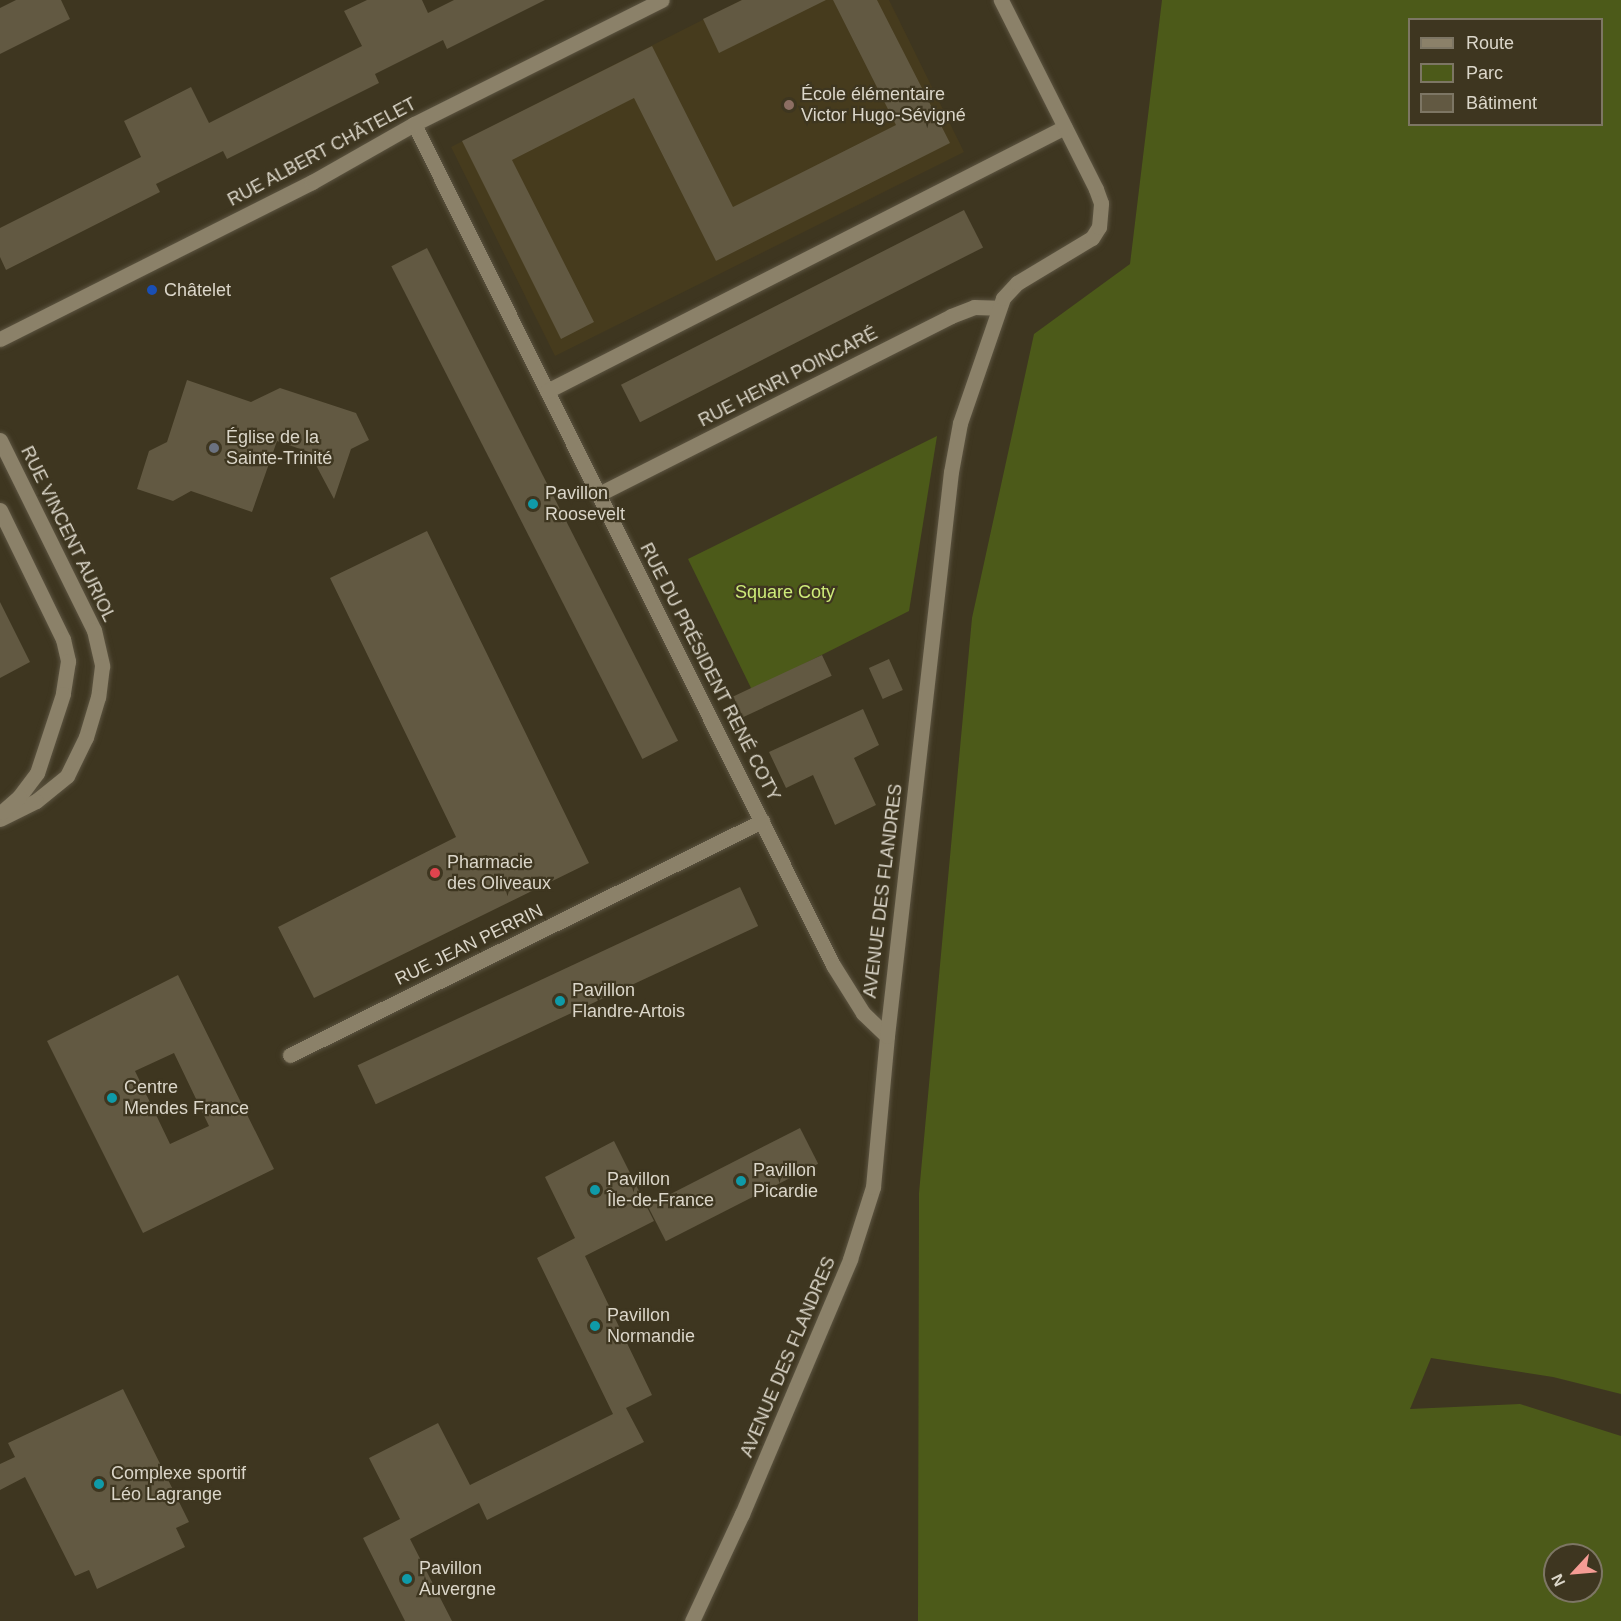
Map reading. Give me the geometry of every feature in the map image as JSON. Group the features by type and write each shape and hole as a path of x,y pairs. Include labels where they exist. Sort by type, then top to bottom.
{"street":[{"name":"RUE ALBERT CHÂTELET","path":"0,339 322,177 414,124 662,0"},
{"name":"AVENUE DES FLANDRES","path":"692,1621 742,1514 865,1220 876,1162 886,1036 951,471 960,423 998,308 1017,283 1092,238 1099,227 1101,203 1096,189 1002,0"},
{"name":"RUE DU PRÉSIDENT RENÉ COTY","path":"414,124 848,992 874,1026 886,1036"},
{"path":"547,390 1065,127"},
{"name":"RUE HENRI POINCARÉ","path":"599,494 951,316 974,307 998,308"},
{"name":"RUE VINCENT AURIOL","path":"0,440 94,630 100,648 102,666 98,697 89,726 78,757 67,776 36,801 0,819"},
{"path":"0,510 63,639 68,661 63,694 37,773 19,797 0,813"},
{"name":"RUE JEAN PERRIN","path":"290,1056 762,821"}],"shaded area":[{"path":"742,0 889,0 964,152 555,356 451,147"}],"green space":[{"path":"1162,0 1621,0 1621,1394 1553,1377 1431,1358 1410,1409 1520,1404 1621,1436 1621,1621 918,1621 919,1193 972,618 1034,334 1130,264"},
{"name":"Square Coty","path":"937,436 909,611 752,690 688,559"}],"building":[{"path":"16,0 61,0 70,19 0,54 0,8"},
{"path":"367,0 422,0 428,13 454,0 545,0 447,49 443,40 375,74 379,83 227,159 223,151 156,184 160,192 6,270 0,257 0,228 141,157 124,121 191,87 209,123 362,46 344,11"},
{"path":"742,0 826,0 719,53 703,19"},
{"path":"833,0 877,0 950,143 716,261 634,98 512,160 594,322 561,339 462,141 652,46 733,207 896,125"},
{"path":"964,210 983,247 640,422 621,385"},
{"name":"Pavillon Roosevelt","path":"427,248 678,741 642,759 391,266"},
{"name":"Église de la Sainte-Trinité","path":"187,380 251,402 280,388 356,413 369,440 351,449 334,499 309,452 277,441 252,512 191,491 173,501 137,489 149,451 167,442"},
{"path":"427,531 589,863 314,998 278,927 456,837 330,578"},
{"path":"0,602 30,662 0,678"},
{"path":"822,655 832,676 743,717 733,696"},
{"path":"889,659 903,690 883,699 869,668"},
{"path":"863,709 879,745 854,758 876,805 835,825 813,775 786,788 769,752"},
{"name":"Pavillon Flandre-Artois","path":"740,887 758,926 376,1104 358,1065"},
{"name":"Centre Mendes France","path":"178,975 274,1169 143,1233 47,1041","holes":["174,1053 209,1126 170,1144 135,1071"]},
{"name":"Pavillon Picardie","path":"800,1128 818,1164 666,1241 648,1206"},
{"path":"614,1141 654,1221 585,1256 652,1395 626,1408 644,1442 487,1520 479,1503 410,1539 452,1621 405,1621 363,1538 400,1519 369,1458 438,1423 470,1485 613,1414 537,1258 575,1238 545,1177"},
{"name":"Complexe sportif Léo Lagrange","path":"123,1389 189,1522 176,1528 185,1547 97,1589 89,1570 75,1576 25,1477 0,1490 0,1464 15,1457 8,1443"}],"place":[{"name":"École élémentaire Victor Hugo-Sévigné","path":"789,105"},
{"name":"Châtelet","path":"152,290"},
{"name":"Église de la Sainte-Trinité","path":"214,448"},
{"name":"Pavillon Roosevelt","path":"533,504"},
{"name":"Pharmacie des Oliveaux","path":"435,873"},
{"name":"Pavillon Flandre-Artois","path":"560,1001"},
{"name":"Centre Mendes France","path":"112,1098"},
{"name":"Pavillon Picardie","path":"741,1181"},
{"name":"Pavillon Île-de-France","path":"595,1190"},
{"name":"Pavillon Normandie","path":"595,1326"},
{"name":"Complexe sportif Léo Lagrange","path":"99,1484"},
{"name":"Pavillon Auvergne","path":"407,1579"}]}
